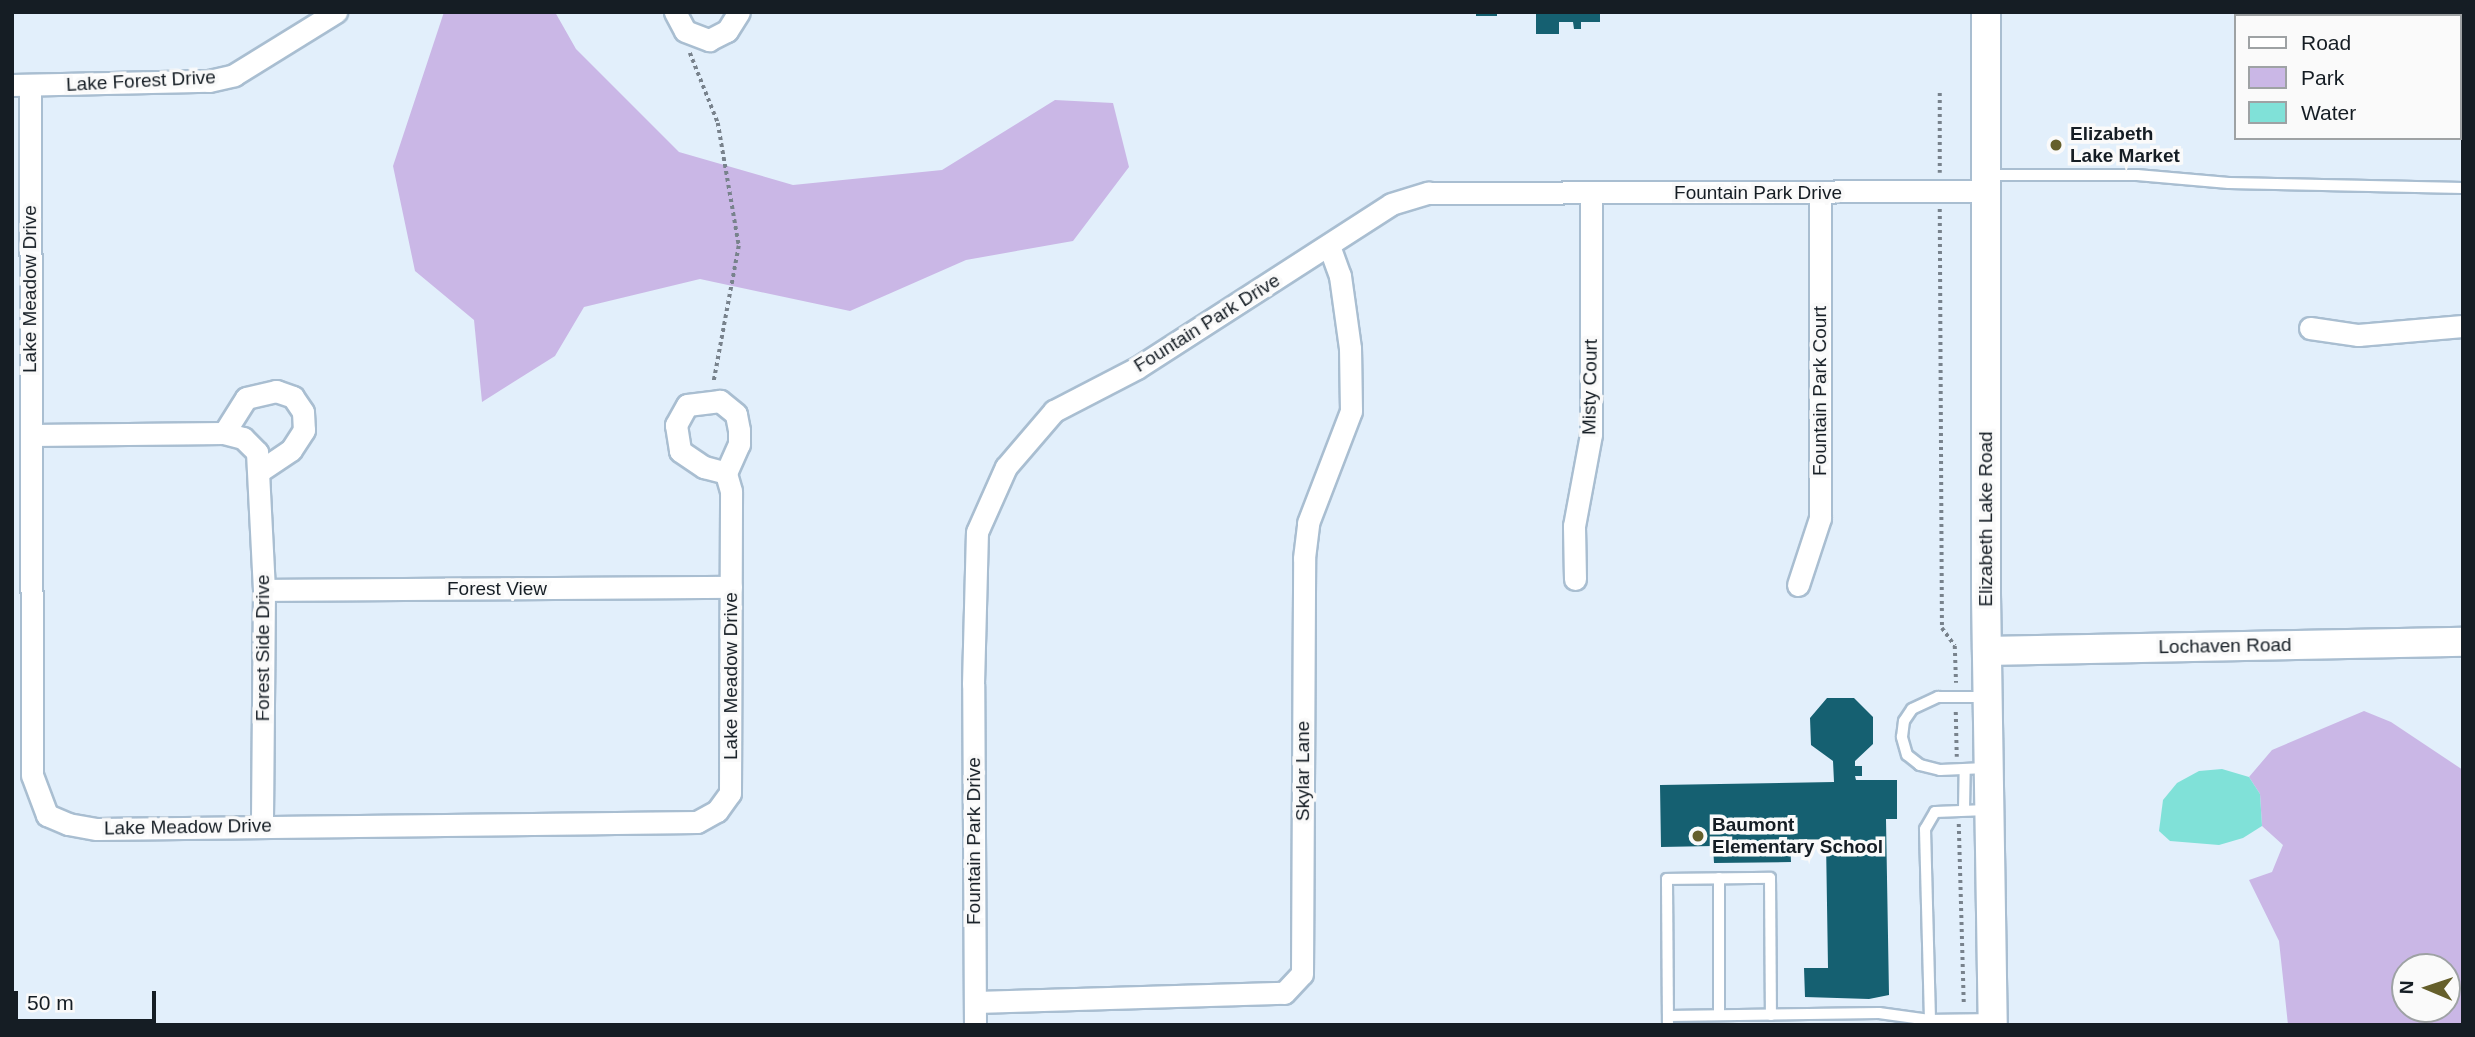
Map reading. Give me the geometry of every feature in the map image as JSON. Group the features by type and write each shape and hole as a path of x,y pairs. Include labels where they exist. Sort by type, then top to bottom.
{"street":[{"name":"Lake Forest Drive","path":"21,85 171,84 234,75 336,12"},
{"path":"675,12 689,33 718,38 736,22 739,12"},
{"name":"Elizabeth Lake Road","path":"1986,12 1984,183 1987,697 1971,770 1971,810 1993,1022"},
{"name":"Lake Meadow Drive","path":"21,85 31,435 22,669 32,775 47,815 68,824 97,829 697,822 717,811 730,793 731,491 726,473"},
{"name":"Fountain Park Drive","path":"975,1025 973,684 977,532 1006,467 1054,411 1137,369 1391,204 1428,193 1940,192 1984,183"},
{"name":"Fountain Park Court","path":"1798,585 1820,518 1820,193"},
{"name":"Misty Court","path":"1575,579 1574,526 1591,434 1591,194"},
{"name":"Skylar Lane","path":"976,1002 1284,993 1301,974 1304,558 1308,523 1351,411 1350,348 1340,276 1329,246"},
{"path":"2310,328 2358,335 2463,326"},
{"path":"224,433 246,398 276,391 293,397 303,412 304,430 291,450 261,470"},
{"path":"713,399 730,406 738,420 739,444 726,473 691,460 676,438 679,415 687,405 713,399"},
{"name":"Forest Side Drive","path":"31,435 224,433 249,442 257,452 261,470 264,590 262,827"},
{"name":"Forest View","path":"264,590 731,587"},
{"name":"Lochaven Road","path":"1987,651 2463,642"}],"lane":[{"path":"1984,183 2137,175 2229,183 2463,188"},
{"path":"1971,770 1920,765 1907,755 1902,737 1904,721 1912,709 1938,697 1987,697"},
{"path":"1930,1020 1924,829 1930,814 1971,810"},
{"path":"1719,878 1719,1015"},
{"path":"1771,1015 1770,878 1667,879 1668,1020 1719,1015 1771,1015 1993,1022"}],"path":[{"path":"689,33 691,63 718,123 738,246 713,399"},
{"path":"1940,93 1942,628 1955,646 1956,697 1971,770"},
{"path":"1965,1020 1971,810"}],"green space":[{"path":"444,12 555,12 576,49 679,152 793,185 942,170 1055,100 1113,103 1129,167 1073,241 966,260 850,311 700,279 584,307 555,356 482,402 474,320 415,271 393,166"},
{"path":"2364,711 2391,722 2463,770 2463,1025 2288,1025 2279,941 2249,880 2272,872 2283,845 2262,826 2260,794 2249,777 2272,750"}],"water":[{"path":"2222,769 2249,777 2260,794 2262,826 2243,838 2219,845 2170,841 2159,831 2163,800 2177,783 2199,771"}],"building":[{"path":"1476,12 1497,12 1497,16 1476,16"},
{"path":"1536,12 1600,12 1600,22 1581,22 1581,29 1574,29 1573,22 1559,22 1559,34 1536,34"},
{"path":"1827,698 1854,698 1873,717 1873,744 1855,761 1855,766 1862,766 1862,776 1855,776 1856,780 1897,780 1897,819 1886,819 1889,995 1869,999 1805,997 1804,968 1828,968 1826,841 1790,841 1791,862 1714,863 1713,846 1661,847 1660,785 1834,782 1833,761 1811,745 1810,718"}],"place":[{"name":"Elizabeth Lake Market","path":"2056,145"},
{"name":"Baumont Elementary School","path":"1698,836"}]}
